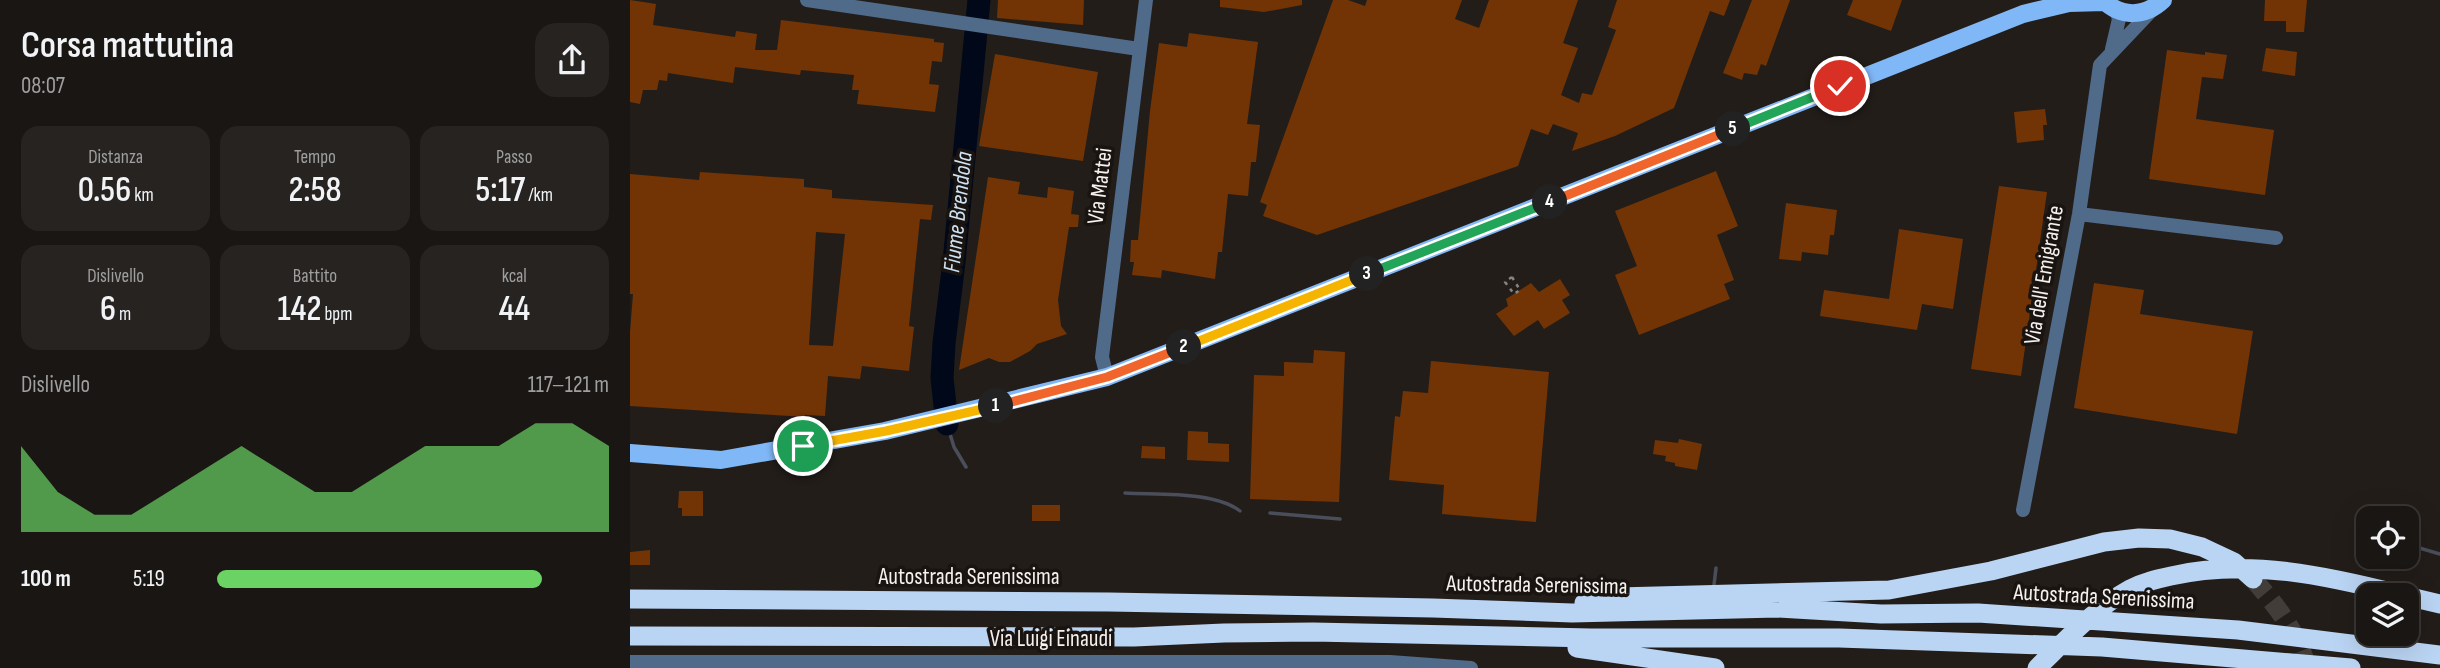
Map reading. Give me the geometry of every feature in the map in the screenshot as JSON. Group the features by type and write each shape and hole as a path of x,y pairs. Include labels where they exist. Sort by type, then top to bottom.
{"highway":[{"path":"1534,611 1618,597 1889,590 1991,571 2104,542 2139,538 2171,539 2203,547 2234,562 2253,579"},
{"path":"2037,668 2093,614 2133,587 2153,580 2203,570 2247,568 2319,576 2356,584"},
{"name":"Autostrada Serenissima","path":"630,599 1109,602 1572,613 1777,608 1881,614 1978,612 2008,616 2147,622 2440,655"},
{"path":"2419,599 2440,604"},
{"path":"630,636 1133,637 1313,632 1839,638 2069,645 2351,668"},
{"path":"1517,636 1577,648 1715,668"}],"main road":[{"path":"2023,14 2044,0"},
{"path":"630,453 721,460 886,431 1107,377 2023,14 2069,3 2108,4 2136,14 2159,4"}],"street":[{"path":"807,0 1139,49"},
{"name":"Via Mattei","path":"1107,377 1102,357 1146,0"},
{"name":"Via dell' Emigrante","path":"2108,4 2119,19 2112,50"},
{"name":"Via dell' Emigrante","path":"2023,510 2080,215 2100,65 2159,4"},
{"path":"2080,215 2277,238"},
{"name":"Via Luigi Einaudi","path":"630,662 664,665 1390,662 1471,668"}],"path":[{"path":"1512,277 1520,290 1514,294 1505,282 1512,277"}],"building":[{"path":"630,0 656,4 653,25 735,37 736,31 757,34 755,50 777,50 781,20 934,39 934,42 944,43 942,62 932,61 929,84 939,85 935,112 857,104 859,90 852,90 854,75 801,70 800,75 735,67 733,83 668,73 667,81 659,80 657,90 643,90 640,104 630,102"},
{"path":"998,0 1084,0 1083,25 997,18"},
{"path":"1220,0 1302,0 1302,5 1264,12 1220,7"},
{"path":"1333,0 1348,0 1365,6 1367,0 1462,0 1455,19 1479,28 1489,0 1578,0 1563,43 1578,48 1561,95 1579,103 1582,93 1592,95 1616,30 1608,27 1617,0 1730,0 1724,16 1710,11 1674,108 1615,136 1572,151 1578,133 1553,124 1548,135 1531,129 1518,166 1317,235 1263,216 1267,205 1260,202"},
{"path":"1752,0 1790,0 1766,66 1761,64 1757,75 1744,73 1742,80 1723,73"},
{"path":"1853,0 1902,0 1891,31 1847,15"},
{"path":"2265,0 2307,0 2304,32 2286,32 2286,21 2264,21"},
{"path":"1189,33 1258,42 1247,124 1260,125 1256,162 1251,162 1248,196 1228,194 1222,252 1218,252 1215,279 1162,270 1161,278 1132,275 1134,262 1130,262 1131,240 1138,240 1159,43 1187,47"},
{"path":"2266,48 2297,52 2295,76 2262,71"},
{"path":"2167,50 2227,55 2223,79 2202,77 2196,119 2274,130 2265,195 2149,179"},
{"path":"995,54 1098,72 1083,161 979,146"},
{"path":"2045,109 2047,125 2043,125 2044,140 2017,143 2014,112"},
{"path":"1716,171 1738,226 1717,235 1734,280 1724,284 1730,299 1639,335 1615,275 1637,266 1615,211"},
{"path":"700,172 804,179 804,187 832,190 832,198 933,205 931,220 920,219 909,326 914,327 909,371 862,366 860,379 828,376 825,416 630,406 633,294 630,294 630,174 699,180","holes":["816,232 845,234 833,346 809,345"]},
{"path":"988,177 1020,182 1018,194 1047,198 1048,187 1074,191 1071,214 1079,215 1078,227 1069,227 1058,300 1061,326 1067,334 1037,344 1010,362 989,358 959,370"},
{"path":"1999,186 2047,192 2021,376 1971,369"},
{"path":"1786,203 1837,210 1828,255 1802,252 1801,261 1779,259"},
{"path":"1899,229 1963,239 1953,309 1922,304 1917,330 1820,316 1824,290 1889,299"},
{"path":"1560,279 1570,295 1562,300 1570,313 1544,329 1538,320 1514,336 1496,314 1508,306 1506,299 1531,283 1539,292"},
{"path":"2094,283 2144,290 2140,314 2253,331 2237,434 2074,408"},
{"path":"1314,350 1345,352 1339,502 1250,499 1254,375 1284,376 1284,362 1313,363"},
{"path":"1431,361 1549,372 1536,522 1442,514 1444,485 1389,480 1395,416 1400,417 1403,391 1428,393"},
{"path":"1188,431 1208,432 1208,443 1229,444 1229,462 1187,460"},
{"path":"1679,439 1702,444 1697,470 1675,466 1675,463 1665,461 1666,456 1653,454 1655,440 1678,443"},
{"path":"1142,446 1165,447 1165,459 1141,458"},
{"path":"679,491 703,491 703,516 682,516 682,508 678,508"},
{"path":"1032,505 1060,505 1060,521 1032,521"},
{"path":"650,550 650,565 630,565 630,552"}],"waterway":[{"name":"Fiume Brendola","path":"947,424 942,378 944,343 979,0"},
{"path":"947,424 954,447 966,467"},
{"path":"1125,493 1201,497 1216,500 1240,511"},
{"path":"1270,513 1340,519"},
{"path":"2419,548 2440,554"},
{"path":"1714,585 1716,568"}],"tunnel":[{"path":"2253,579 2292,632 2307,668"}],"route":[{"path":"803,446 886,431 1107,377 1840,86"}]}
